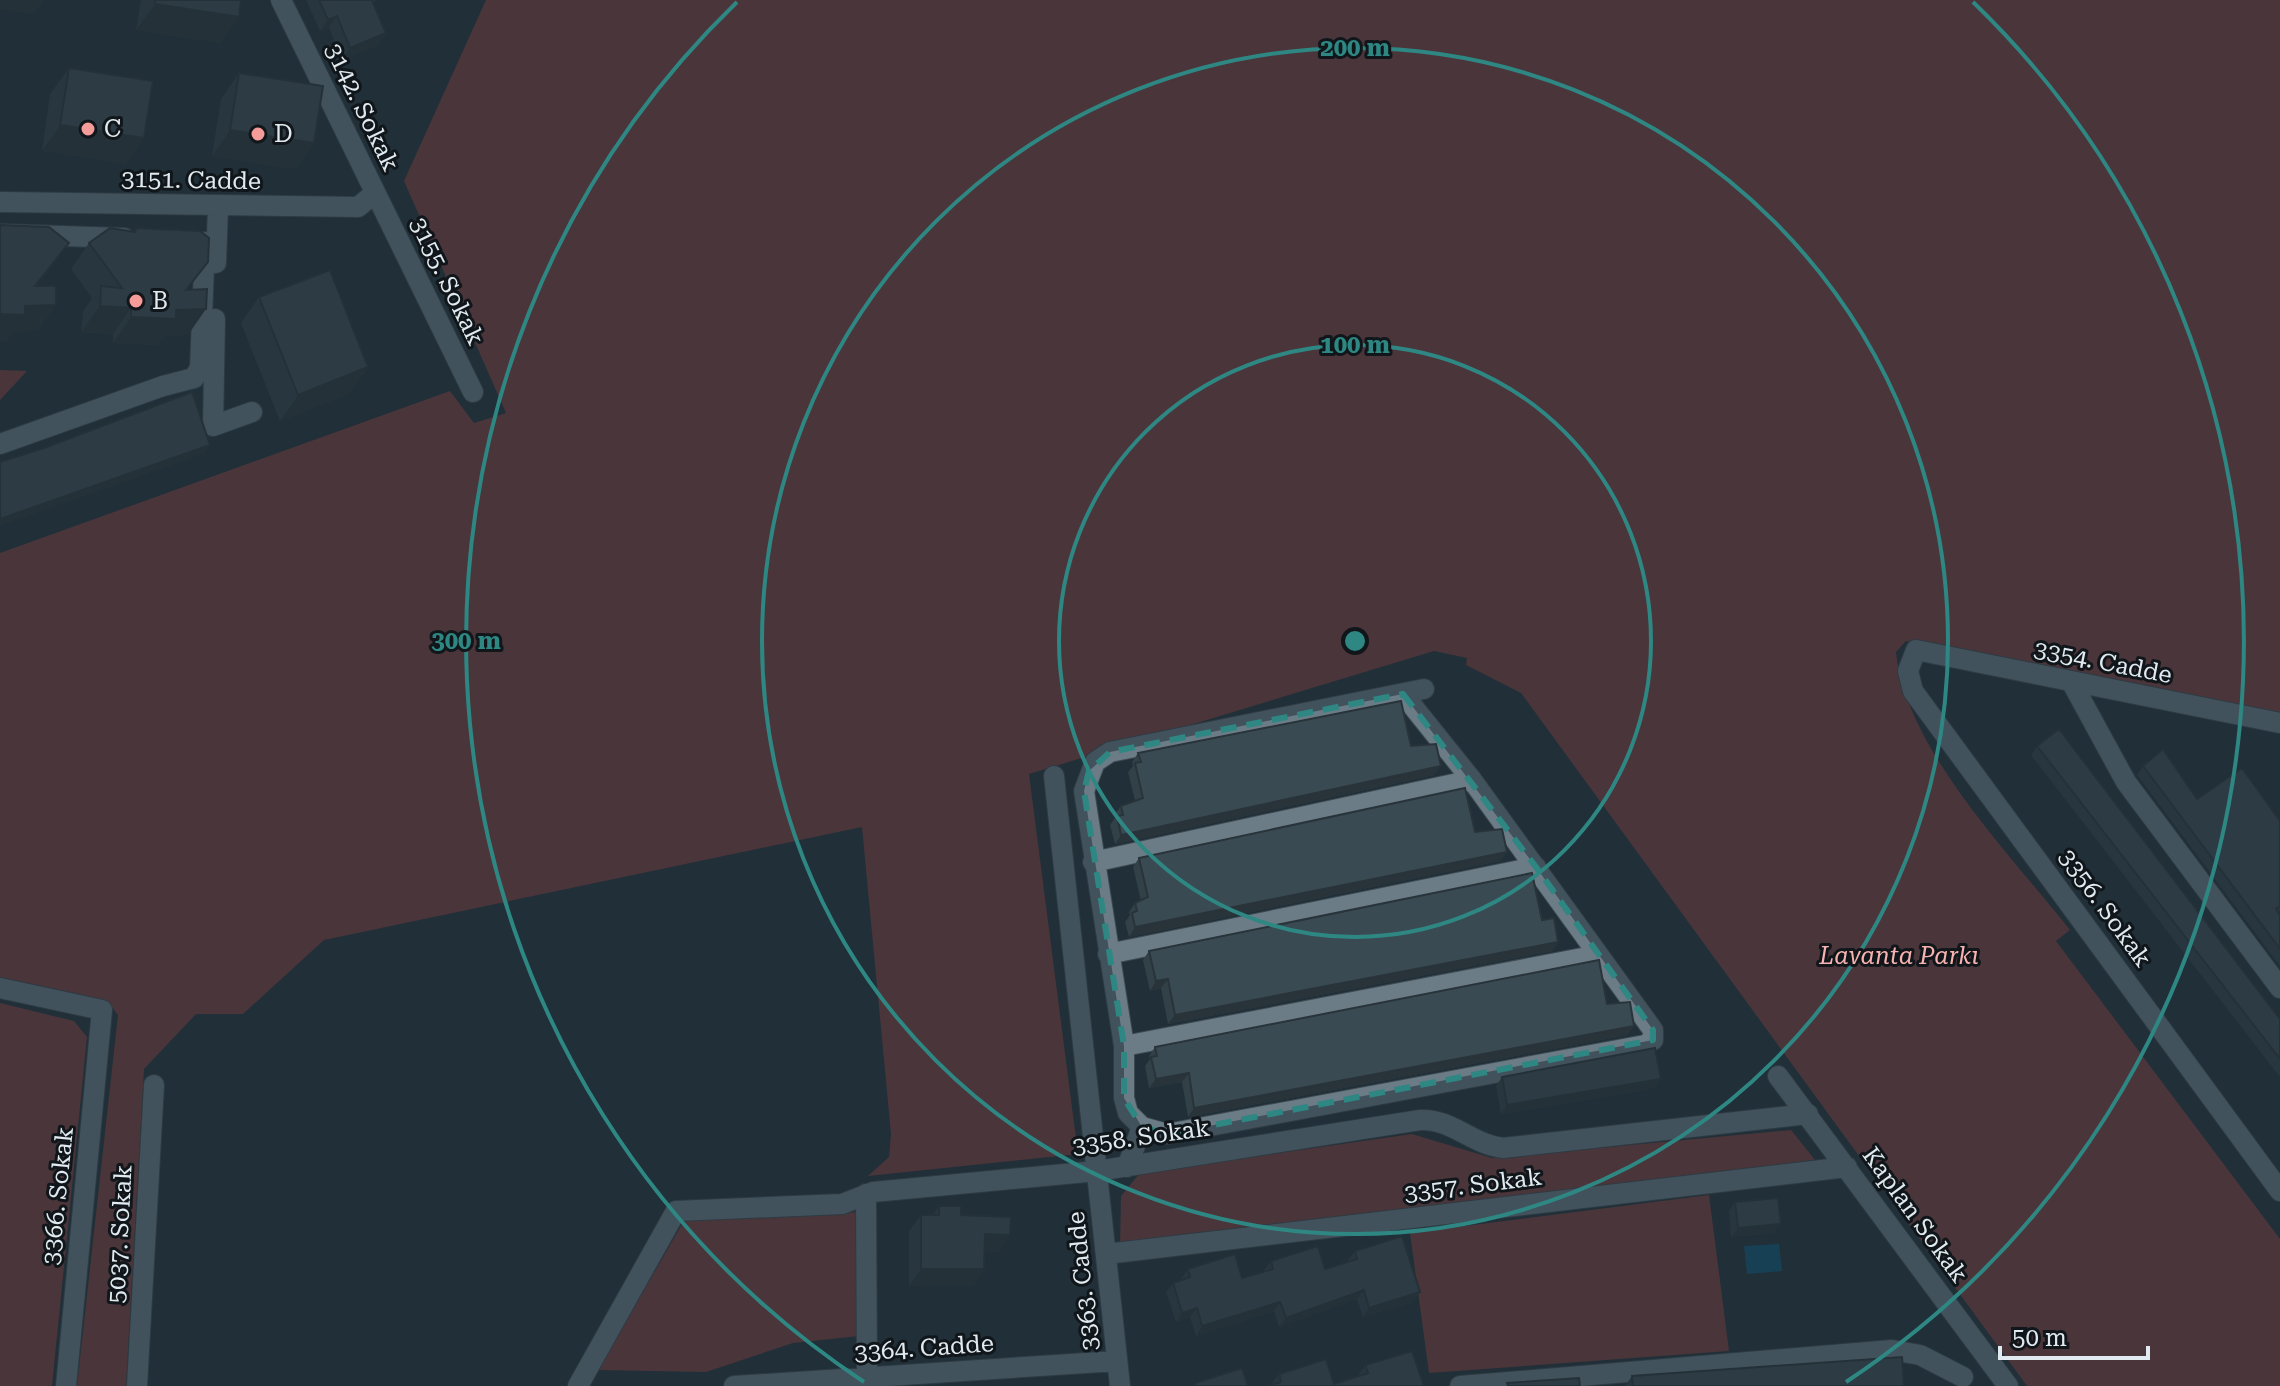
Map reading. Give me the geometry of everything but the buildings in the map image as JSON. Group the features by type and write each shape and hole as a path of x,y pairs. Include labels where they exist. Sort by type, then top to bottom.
{"street":[{"name":"3142. Sokak","path":"281,0 375,193"},
{"name":"3151. Cadde","path":"0,202 358,207 375,193"},
{"name":"3155. Sokak","path":"375,193 473,392"},
{"path":"56,237 58,204"},
{"path":"218,207 213,426 252,412"},
{"path":"0,234 145,238"},
{"path":"0,444 170,383 194,378 200,368 205,239 190,239"},
{"name":"3354. Cadde","path":"1916,650 2280,723"},
{"name":"3356. Sokak","path":"1916,650 1908,671 1913,691 2280,1191"},
{"path":"2072,683 2126,782 2280,988"},
{"path":"1403,694 1536,867 1653,1030 1653,1040 1645,1045 1167,1134 1142,1127 1128,1113 1124,1098 1124,1046 1093,862 1084,791 1095,762 1110,752 1424,689"},
{"name":"3363. Cadde","path":"1054,776 1120,1386"},
{"path":"1093,862 1472,780"},
{"path":"1108,954 1536,867"},
{"path":"1124,1046 1598,955"},
{"name":"3366. Sokak","path":"0,988 102,1010 66,1386"},
{"name":"Kaplan Sokak","path":"1778,1076 2008,1386"},
{"name":"5037. Sokak","path":"137,1386 154,1085"},
{"name":"3358. Sokak","path":"578,1386 676,1211 842,1204 866,1194 1127,1167 1420,1120 1437,1121 1488,1145 1503,1148 1808,1114"},
{"path":"1127,1167 1142,1127"},
{"name":"3357. Sokak","path":"1106,1254 1847,1167"},
{"path":"866,1194 867,1377"},
{"path":"1460,1386 1892,1350 1920,1355 1951,1380 1979,1347"},
{"name":"3364. Cadde","path":"734,1386 867,1377 952,1379 1117,1361"}],"highlighted area":[{"path":"1403,694 1536,867 1653,1030 1653,1040 1167,1134 1142,1127 1124,1098 1124,1046 1084,791 1089,771 1110,752"}],"green space":[{"name":"Lavanta Parkı","path":"486,0 2280,0 2280,715 1906,641 1896,652 1904,688 1939,762 1991,834 2070,930 2056,941 2280,1239 2280,1386 2027,1386 1521,693 1466,665 1467,658 1434,651 1029,774 1078,1154 868,1176 889,1157 891,1134 862,827 324,940 243,1014 196,1014 144,1069 126,1386 77,1386 118,1015 106,1000 0,977 0,553 450,391 474,423 506,413 404,181"},
{"path":"0,370 27,371 0,400"},
{"path":"0,1003 74,1021 87,1037 52,1386 0,1386"},
{"path":"1791,1130 1815,1160 1120,1247 1121,1196 1140,1173 1412,1134 1492,1158"},
{"path":"1709,1195 1729,1351 1429,1373 1410,1233"},
{"path":"860,1212 859,1336 793,1343 706,1372 598,1370 685,1219"}],"water":[{"path":"1779,1244 1782,1271 1747,1274 1744,1246"}],"place":[{"name":"C","path":"88,129"},
{"name":"D","path":"258,134"},
{"name":"B","path":"136,301"}]}
